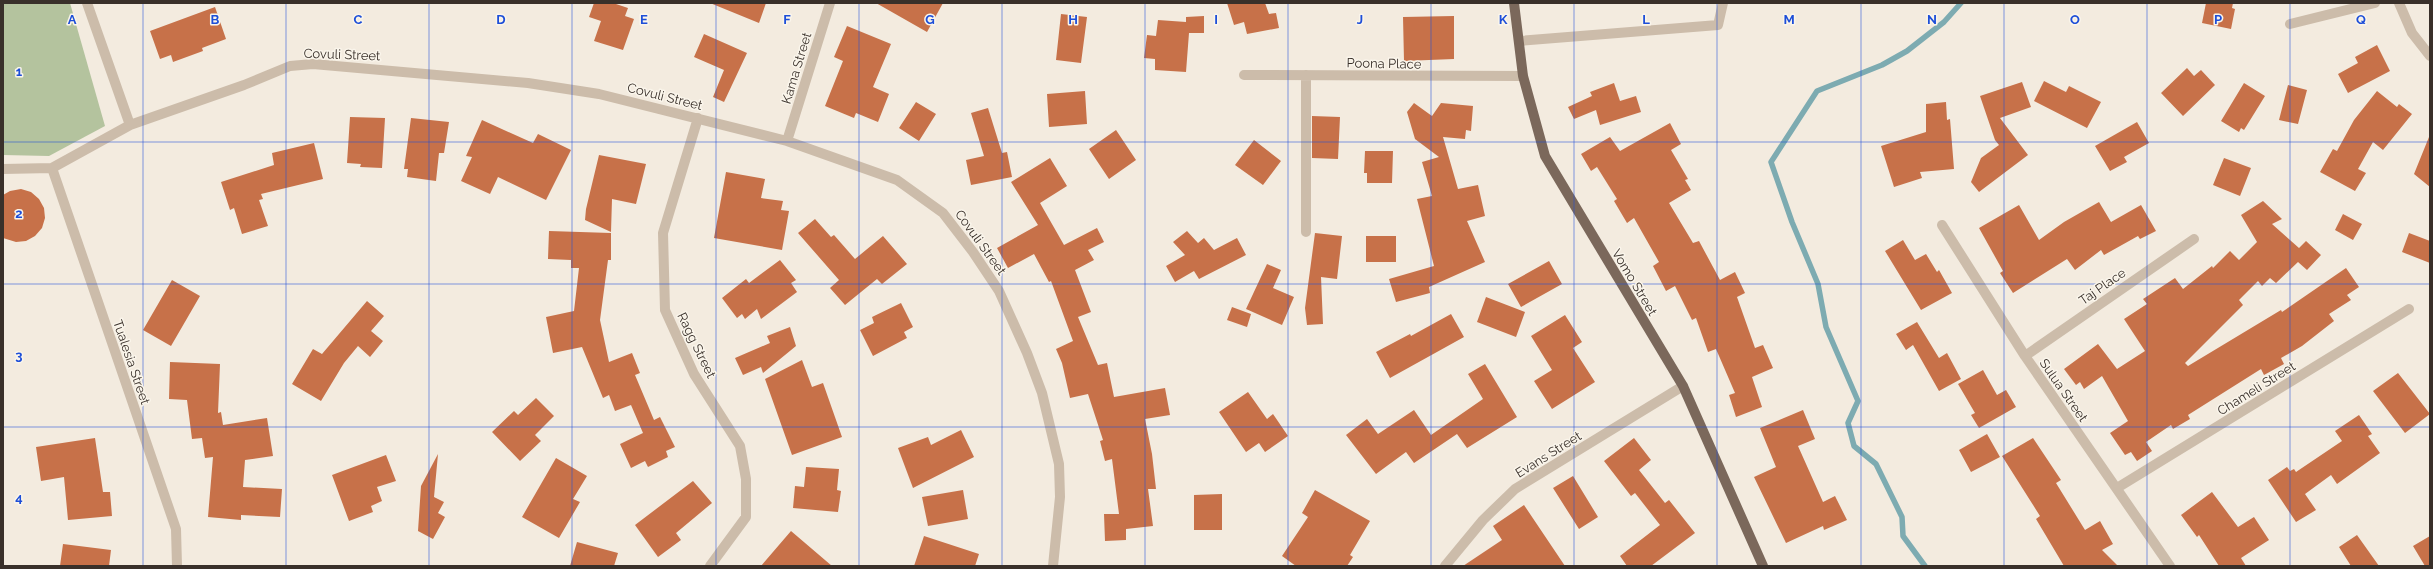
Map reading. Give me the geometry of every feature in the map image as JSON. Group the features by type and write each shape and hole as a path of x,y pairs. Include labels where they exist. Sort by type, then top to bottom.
{"main road":[{"name":"Vomo Street","path":"1514,3 1523,76 1545,156 1683,386 1763,566"}],"street":[{"path":"87,3 130,125"},
{"name":"Kama Street","path":"787,141 830,3"},
{"path":"1519,41 1718,25 1723,3"},
{"path":"2290,24 2375,3"},
{"path":"2399,3 2412,33 2430,56"},
{"name":"Covuli Street","path":"3,169 52,168 130,125 244,85 290,66 313,64 528,83 599,94 787,141 897,180 943,213 974,252 1000,291 1042,393 1055,441 1059,464 1060,497 1053,566"},
{"name":"Poona Place","path":"1244,75 1523,76"},
{"path":"1306,75 1306,232"},
{"name":"Ragg Street","path":"698,118 663,233 666,310 694,374 740,446 746,480 746,517 710,566"},
{"name":"Tualesia Street","path":"52,168 176,529 177,566"},
{"name":"Sulua Street","path":"1942,225 2025,356 2170,566"},
{"name":"Taj Place","path":"2025,356 2194,239"},
{"name":"Chameli Street","path":"2116,488 2409,309"},
{"name":"Evans Street","path":"1445,566 1483,520 1515,489 1683,386"}],"green space":[{"path":"3,3 70,3 105,126 49,156 3,155"}],"building":[{"path":"594,3 613,3 628,8 625,16 634,19 623,50 594,41 601,21 589,17"},
{"path":"710,3 766,3 759,23"},
{"path":"876,3 943,3 927,32"},
{"path":"1227,3 1265,3 1269,14 1276,13 1279,28 1247,34 1244,22 1234,25"},
{"path":"2206,3 2233,3 2232,8 2235,9 2231,29 2202,23"},
{"path":"215,7 226,39 202,48 203,51 173,62 171,55 160,59 150,31"},
{"path":"1061,14 1087,17 1081,63 1056,60"},
{"path":"1204,16 1204,33 1189,33 1186,72 1155,70 1155,59 1144,58 1147,35 1156,36 1158,20 1186,22 1186,17"},
{"path":"1454,16 1454,59 1404,61 1403,17"},
{"path":"847,26 891,44 873,87 889,94 878,122 856,113 854,118 825,106 843,61 834,57"},
{"path":"704,34 747,53 724,102 713,97 724,70 694,57"},
{"path":"2377,45 2390,71 2348,93 2338,74 2358,63 2355,57"},
{"path":"2187,68 2194,76 2201,70 2215,85 2183,116 2161,93"},
{"path":"2044,81 2066,92 2069,86 2101,102 2087,128 2034,101"},
{"path":"2022,82 2031,107 2000,118 2028,155 1979,192 1971,182 1981,158 1999,145 1995,140 1980,96"},
{"path":"1614,83 1620,101 1636,96 1641,112 1600,125 1596,110 1574,119 1568,107 1592,96 1590,92"},
{"path":"2244,83 2265,96 2244,130 2241,128 2239,132 2221,121"},
{"path":"2288,85 2307,90 2298,124 2279,120"},
{"path":"1085,91 1087,124 1049,127 1047,94"},
{"path":"2377,91 2397,107 2399,104 2412,114 2383,150 2373,142 2358,169 2366,173 2355,191 2320,172 2333,149 2337,151 2354,120"},
{"path":"916,102 936,114 919,141 899,128"},
{"path":"1946,102 1947,120 1950,119 1954,169 1920,172 1922,178 1894,187 1881,146 1926,132 1926,104"},
{"path":"1414,103 1432,116 1441,103 1473,106 1471,131 1466,130 1465,139 1443,137 1458,189 1478,185 1485,216 1467,221 1485,262 1429,287 1430,293 1396,302 1389,279 1434,266 1417,199 1432,196 1422,162 1439,157 1415,139 1407,112"},
{"path":"988,108 1002,153 1007,152 1012,177 971,185 966,160 984,156 971,113"},
{"path":"1312,116 1340,117 1338,159 1312,158"},
{"path":"350,117 385,118 382,168 360,167 361,164 347,163"},
{"path":"411,118 449,122 444,153 439,153 436,181 407,177 408,169 404,169"},
{"path":"482,120 533,143 538,134 571,150 546,200 498,177 490,194 461,181 472,157 466,156"},
{"path":"2137,122 2149,143 2124,157 2127,162 2110,171 2095,146"},
{"path":"1670,123 1681,144 1671,150 1688,179 1685,180 1691,190 1669,203 1693,243 1699,241 1720,280 1735,272 1745,293 1737,297 1755,348 1763,345 1773,368 1752,377 1762,407 1736,417 1729,395 1735,393 1716,349 1708,352 1696,318 1692,320 1675,286 1666,291 1653,266 1659,262 1634,218 1627,223 1614,201 1617,199 1597,167 1591,171 1581,154 1610,137 1620,151"},
{"path":"1116,130 1136,160 1109,179 1089,149"},
{"path":"2430,137 2430,187 2414,174"},
{"path":"1254,140 1281,161 1263,185 1235,165"},
{"path":"314,143 323,179 261,194 263,199 259,200 268,226 242,234 234,208 230,210 221,182 274,165 272,153"},
{"path":"1365,151 1393,151 1392,183 1367,183 1367,173 1364,173"},
{"path":"599,155 646,164 636,204 612,199 611,232 585,220 586,209"},
{"path":"1050,158 1067,186 1040,203 1064,245 1097,228 1104,242 1088,250 1094,260 1075,270 1091,312 1078,317 1098,365 1107,363 1114,397 1165,388 1170,415 1145,419 1152,454 1156,489 1148,489 1153,526 1126,529 1126,540 1105,541 1104,514 1119,514 1112,459 1105,461 1100,441 1103,440 1088,394 1070,398 1062,363 1056,349 1073,341 1051,281 1049,282 1034,254 1008,268 997,248 1038,225 1011,182"},
{"path":"2224,158 2251,168 2240,196 2213,185"},
{"path":"726,172 765,179 761,198 783,201 781,210 789,211 782,250 714,238"},
{"path":"21,189 31,192 39,199 44,208 45,218 42,228 35,236 26,241 16,242 3,238 3,195 10,191"},
{"path":"2263,201 2282,219 2272,224 2299,248 2306,241 2321,255 2307,270 2298,262 2276,283 2270,278 2262,286 2258,281 2239,300 2243,305 2185,363 2188,366 2281,310 2282,312 2346,268 2359,287 2347,295 2351,300 2329,314 2334,321 2302,346 2281,358 2284,364 2264,375 2261,369 2188,415 2190,419 2173,429 2171,425 2146,442 2152,451 2137,461 2131,452 2125,455 2110,433 2128,421 2102,376 2084,389 2080,382 2076,385 2064,369 2098,344 2117,369 2145,351 2124,319 2147,304 2143,299 2175,278 2183,289 2212,266 2213,268 2230,251 2239,260 2257,242 2241,215"},
{"path":"2099,202 2111,222 2141,205 2156,231 2140,239 2138,236 2104,255 2101,250 2075,270 2067,259 2013,293 2000,273 2003,271 1979,228 2019,205 2039,240 2064,222"},
{"path":"2343,214 2362,224 2353,240 2335,230"},
{"path":"815,219 831,237 834,235 855,259 883,236 907,264 882,284 877,279 845,305 830,288 839,280 798,233"},
{"path":"549,231 611,233 611,260 608,260 600,320 609,362 632,353 640,373 635,375 654,420 660,417 675,447 666,451 668,457 648,467 645,461 631,468 620,444 643,433 631,405 615,411 609,395 603,398 582,347 553,353 546,317 574,311 579,268 571,268 571,260 548,259"},
{"path":"1187,231 1198,243 1204,238 1214,250 1237,238 1246,255 1199,279 1194,271 1175,282 1166,266 1185,255 1173,242"},
{"path":"1315,233 1342,236 1337,279 1321,277 1323,324 1307,325 1305,308"},
{"path":"2409,233 2430,241 2430,263 2402,252"},
{"path":"1366,236 1396,236 1396,262 1366,262"},
{"path":"1903,240 1915,260 1926,254 1937,272 1939,270 1952,293 1921,310 1885,251"},
{"path":"780,260 796,280 791,283 797,292 761,319 757,309 745,319 742,314 737,318 722,298 746,279 749,283"},
{"path":"1549,261 1562,284 1521,307 1508,284"},
{"path":"1267,264 1281,270 1273,288 1294,297 1282,325 1246,309"},
{"path":"172,280 200,296 171,346 143,330"},
{"path":"1486,297 1525,312 1516,337 1477,322"},
{"path":"367,301 384,316 371,331 383,341 370,357 358,346 344,363 321,401 292,384 313,349 322,354"},
{"path":"901,303 913,327 904,332 907,338 873,356 860,330 874,323 872,317"},
{"path":"1232,307 1251,314 1247,327 1227,320"},
{"path":"1451,314 1464,337 1390,378 1376,352 1410,334 1411,336"},
{"path":"1565,315 1582,342 1573,348 1595,382 1552,409 1534,381 1552,370 1531,336"},
{"path":"1917,322 1939,358 1947,353 1961,379 1939,391 1913,345 1906,350 1896,334"},
{"path":"790,327 796,346 763,373 761,367 743,375 735,358 770,343 767,336"},
{"path":"802,360 812,387 823,383 842,437 792,455 765,379"},
{"path":"170,362 220,364 218,413 221,412 223,425 267,418 273,456 245,460 243,487 282,489 280,517 241,515 241,520 208,517 213,457 205,458 202,438 192,439 187,400 169,399"},
{"path":"1485,364 1517,417 1467,448 1457,434 1414,463 1406,452 1376,474 1346,435 1367,419 1378,434 1414,410 1431,435 1483,399 1468,374"},
{"path":"1983,370 1997,395 2006,390 2016,407 1979,428 1971,415 1975,413 1958,384"},
{"path":"2398,373 2430,414 2405,433 2373,391"},
{"path":"1248,392 1267,419 1273,414 1288,436 1265,452 1259,443 1246,452 1219,412"},
{"path":"536,398 554,416 535,435 541,441 520,461 492,432 514,411 518,415"},
{"path":"1803,410 1815,439 1798,446 1823,502 1835,496 1847,520 1824,530 1823,526 1786,543 1754,477 1776,467 1760,428"},
{"path":"2359,415 2372,434 2368,436 2380,453 2337,484 2331,475 2305,494 2316,510 2296,522 2268,480 2287,467 2290,471 2294,469 2296,472 2342,441 2335,431"},
{"path":"961,430 974,457 913,488 898,448 928,437 931,445"},
{"path":"1987,434 2000,457 1971,472 1959,450"},
{"path":"95,438 103,492 110,492 112,516 68,520 64,477 41,481 36,447"},
{"path":"1634,438 1651,460 1639,470 1665,503 1669,500 1695,533 1651,566 1627,566 1620,556 1660,525 1635,493 1631,496 1604,461"},
{"path":"2033,438 2061,480 2056,483 2085,530 2100,521 2113,544 2102,550 2118,566 2064,566 2036,519 2040,516 2002,456"},
{"path":"438,454 434,497 444,502 438,513 445,517 433,539 418,531 421,486"},
{"path":"386,455 396,481 377,487 382,501 371,506 373,512 349,521 332,475"},
{"path":"556,458 587,476 573,499 580,502 559,538 522,517"},
{"path":"806,467 839,469 837,490 841,491 838,512 793,508 795,486 804,487"},
{"path":"1573,476 1598,517 1579,529 1553,488"},
{"path":"693,481 712,503 676,533 681,540 658,557 635,525"},
{"path":"963,490 968,519 928,526 922,497"},
{"path":"1315,490 1370,521 1350,555 1353,557 1347,566 1296,566 1282,556 1308,517 1302,513"},
{"path":"2212,492 2238,527 2254,517 2269,540 2241,558 2246,566 2219,566 2199,535 2197,537 2181,515"},
{"path":"1222,494 1222,530 1194,530 1194,495"},
{"path":"1524,505 1565,566 1463,566 1502,540 1493,526"},
{"path":"791,531 832,566 761,566"},
{"path":"2357,535 2379,566 2351,566 2339,547"},
{"path":"924,536 979,554 975,566 914,566"},
{"path":"2430,536 2430,566 2425,566 2413,546"},
{"path":"577,542 618,553 614,566 570,566"},
{"path":"63,544 111,550 109,566 60,566"}],"waterway":[{"path":"1925,566 1903,536 1902,517 1876,464 1854,446 1848,423 1858,401 1826,327 1818,284 1792,222 1771,162 1817,91 1882,65 1907,51 1944,22 1961,3"}]}
